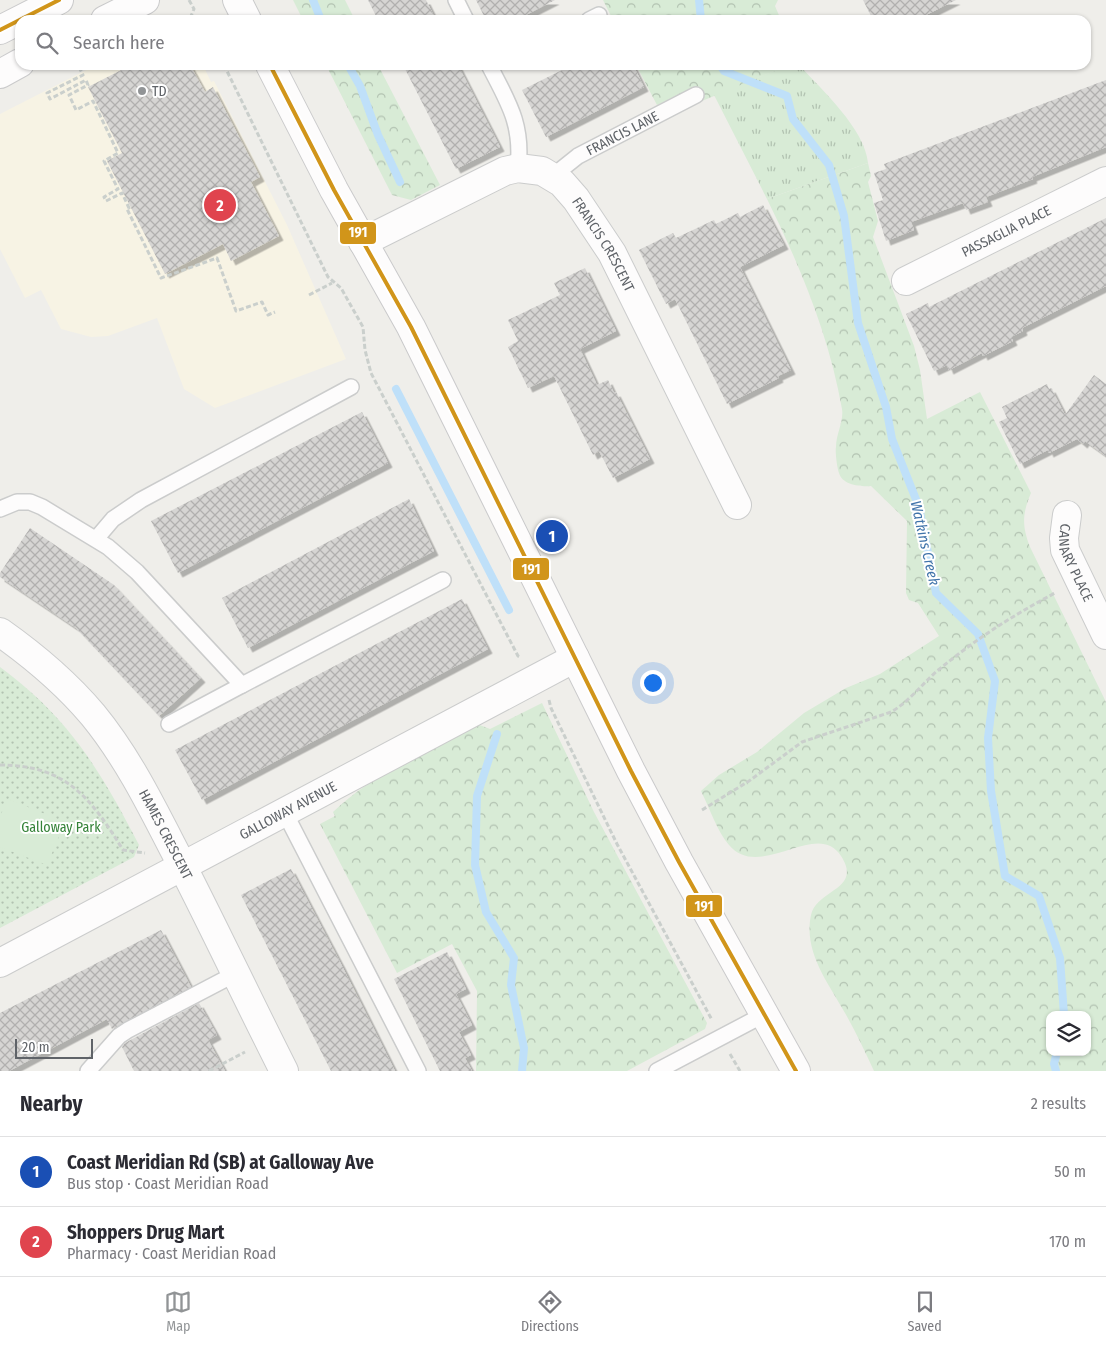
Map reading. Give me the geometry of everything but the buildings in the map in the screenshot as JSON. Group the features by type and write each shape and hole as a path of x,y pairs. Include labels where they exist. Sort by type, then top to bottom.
{"street":[{"path":"30,15 59,0"},
{"path":"115,15 145,0"},
{"path":"237,0 244,15"},
{"path":"0,30 15,22"},
{"path":"0,74 15,66"},
{"path":"273,70 330,182 411,327 575,658 679,862 766,1014 796,1071"},
{"name":"FRANCIS CRESCENT","path":"363,242 490,178 518,168 531,168 553,176 576,199 612,254 737,505"},
{"name":"PASSAGLIA PLACE","path":"906,281 1106,181"},
{"name":"CANARY PLACE","path":"1067,515 1064,538 1065,550 1106,635"},
{"name":"HAMES CRESCENT","path":"0,632 60,680 78,697 108,734 139,782 284,1071"},
{"name":"GALLOWAY AVENUE","path":"0,963 575,658"}],"lane":[{"path":"456,0 464,15"},
{"path":"496,70 514,115 519,133 518,168"},
{"name":"FRANCIS LANE","path":"553,176 578,156 696,95"},
{"path":"96,539 113,519 141,500 352,387"},
{"path":"0,509 17,502 30,502 42,507 96,539 137,572 242,685"},
{"path":"169,724 443,580"},
{"path":"285,813 418,1071"},
{"path":"88,1071 119,1036 128,1030 235,974"},
{"path":"657,1071 766,1014"}],"path":[{"path":"189,0 194,9 191,15"},
{"path":"80,70 83,75 47,93 50,99 86,80 88,85 69,95 76,110 93,101 118,154 104,161 118,189 104,197 106,201 122,194 129,208 126,209 162,278 217,258 236,311 262,302 268,315 275,312"},
{"path":"226,70 332,282 341,288 363,327 365,350 371,373 518,656 527,659"},
{"path":"309,295 332,282"},
{"path":"702,810 749,781 802,742 892,712 902,706 932,676 983,634 1055,593"},
{"path":"549,700 550,708 613,837 740,1071"},
{"path":"0,765 41,769 69,783 100,812 123,850 145,853"},
{"path":"209,1071 244,1052"}],"shaded area":[{"path":"86,70 205,70 211,82 214,81 287,225 346,359 215,408 184,389 157,318 108,336 91,337 61,329 41,290 25,298 0,249 0,114"}],"green space":[{"path":"293,0 345,0 352,15 300,15"},
{"path":"603,0 778,0 775,6 779,15 610,15"},
{"path":"329,70 381,70 440,185 411,200 392,195"},
{"path":"639,70 777,70 702,101 695,87 657,105"},
{"path":"776,70 804,70 851,124 865,150 868,163 767,199 714,95"},
{"path":"868,163 871,176 868,182 878,221 873,237 914,346 920,370 927,419 980,392 1031,493 1024,520 1030,547 1106,702 1106,1071 874,1071 853,1027 819,967 811,942 811,915 815,906 843,883 846,876 846,867 841,856 831,846 818,843 772,855 756,857 742,855 729,845 717,827 701,791 719,775 757,752 804,713 846,688 880,674 939,636 918,603 909,600 906,593 907,521 871,486 848,483 839,473 836,449 842,409 836,381 812,301 767,199"},
{"name":"Galloway Park","path":"0,667 45,706 81,747 111,793 139,845 134,857 0,928"},
{"path":"542,703 594,812 707,1023 705,1029 627,1071 476,1071 477,991 452,944 397,973 320,824 335,816 333,812 383,774 477,724 490,729"},
{"path":"8,799 65,822 47,865 0,847 0,816"}],"waterway":[{"path":"313,0 319,15"},
{"name":"Watkins Creek","path":"699,0 700,15"},
{"path":"351,70 360,86 378,135 400,182"},
{"name":"Watkins Creek","path":"723,70 787,96 793,119 829,165 844,216 858,323 886,407 892,439 919,507 936,593 978,634 995,681 988,738 991,791 1005,876 1039,896 1060,958 1064,1011"},
{"path":"396,389 509,610"},
{"path":"497,734 477,796 475,865 486,912 514,958 511,985 524,1048 522,1071"},
{"name":"Watkins Creek","path":"1056,1056 1054,1064 1056,1071"}],"transit line":[{"name":"191","path":"30,15 59,0"},
{"name":"191","path":"0,30 15,22"},
{"name":"191","path":"273,70 334,190 411,327 631,771 679,862 796,1071"}],"place":[{"name":"TD","path":"142,91"},
{"name":"Shoppers Drug Mart","path":"220,205"},
{"name":"Coast Meridian Rd (SB) at Galloway Ave","path":"552,536"}]}
